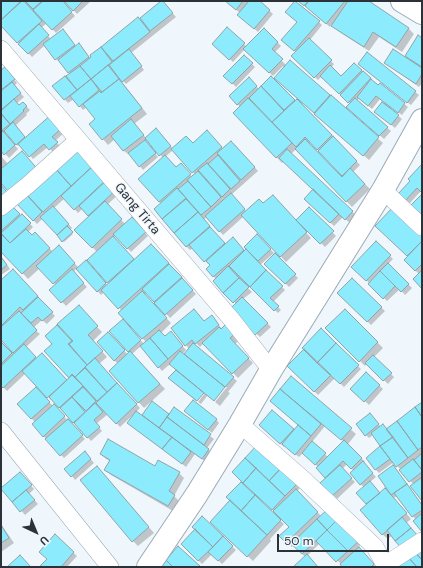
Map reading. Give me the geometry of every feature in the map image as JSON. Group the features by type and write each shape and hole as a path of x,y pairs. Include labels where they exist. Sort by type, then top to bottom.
{"main road":[{"path":"402,1 422,12"},
{"path":"148,567 193,500 240,424 271,370 383,190 422,120"}],"street":[{"name":"Gang Tirta","path":"1,49 232,320 271,370"},
{"path":"1,206 28,186 78,140"},
{"path":"383,190 422,227"},
{"path":"240,424 304,480 375,547 386,566 422,541"},
{"path":"1,430 110,567"}],"building":[{"path":"1,1 21,1 1,20"},
{"path":"22,1 24,1 42,21 17,43 1,26 1,20"},
{"path":"25,1 42,1 33,9"},
{"path":"43,1 63,1 72,12 52,30 33,10"},
{"path":"64,1 83,1 73,11"},
{"path":"163,1 173,13 150,31 140,18"},
{"path":"225,1 243,1 236,10"},
{"path":"249,1 260,1 270,10 254,29 237,15"},
{"path":"295,1 320,21 294,51 281,40 297,22 285,12"},
{"path":"298,1 308,1 304,6"},
{"path":"309,1 345,1 326,24 305,6"},
{"path":"348,1 369,1 409,28 396,47 373,32 364,47 331,26"},
{"path":"138,17 150,32 113,61 101,47"},
{"path":"39,24 49,35 28,54 18,44"},
{"path":"227,27 245,43 229,60 212,44"},
{"path":"264,28 278,42 272,49 283,59 269,73 243,49"},
{"path":"63,29 75,45 55,60 43,44"},
{"path":"418,35 422,38 422,67 405,56"},
{"path":"309,38 332,60 314,78 291,56"},
{"path":"79,43 89,57 68,73 58,60"},
{"path":"101,47 112,62 91,79 80,66 91,57 90,55"},
{"path":"129,49 142,66 122,82 109,65"},
{"path":"393,49 422,68 422,74 416,84 384,63"},
{"path":"367,52 416,91 407,103 358,64"},
{"path":"244,55 253,63 232,84 223,76"},
{"path":"290,60 330,95 314,113 274,78"},
{"path":"354,63 362,70 339,94 320,76 330,65 341,76"},
{"path":"108,65 119,79 102,92 91,79"},
{"path":"80,66 91,79 77,90 66,76"},
{"path":"5,67 15,79 1,90 1,70"},
{"path":"363,71 371,78 348,103 340,95"},
{"path":"65,76 77,90 64,100 52,86"},
{"path":"271,76 295,100 284,110 261,86"},
{"path":"249,77 257,86 237,105 229,96"},
{"path":"91,79 99,90 79,107 70,96"},
{"path":"119,79 142,108 102,140 89,124 95,119 83,104 100,91 101,93"},
{"path":"371,79 378,85 380,83 405,103 398,113 376,96 368,106 357,97"},
{"path":"12,82 21,93 1,110 1,91"},
{"path":"261,86 284,111 272,122 249,98"},
{"path":"331,95 379,137 363,156 314,114"},
{"path":"248,98 292,143 276,158 233,113"},
{"path":"355,98 388,127 379,136 346,107"},
{"path":"14,99 19,105 23,102 27,106 23,110 24,111 10,124 1,111"},
{"path":"297,99 332,135 317,150 305,137 296,147 272,122"},
{"path":"382,102 399,115 391,125 374,112"},
{"path":"53,113 64,126 52,137 58,142 49,150 44,144 29,157 18,144"},
{"path":"1,114 10,124 1,131"},
{"path":"131,119 144,135 123,151 111,136"},
{"path":"13,122 25,137 16,145 4,131"},
{"path":"156,128 171,146 159,156 145,138"},
{"path":"207,130 222,147 192,173 171,149 186,136 193,143"},
{"path":"3,131 15,145 4,155 1,151 1,133"},
{"path":"333,136 357,161 342,176 318,151"},
{"path":"305,139 342,177 350,168 365,184 346,202 295,149"},
{"path":"145,140 156,153 139,167 128,153"},
{"path":"231,141 255,167 241,180 217,153"},
{"path":"79,145 96,163 71,186 55,168"},
{"path":"287,149 353,211 345,220 279,158"},
{"path":"22,151 40,172 12,196 1,183 1,169"},
{"path":"165,155 176,167 181,163 191,174 159,202 138,179"},
{"path":"218,155 240,181 231,189 208,164"},
{"path":"207,163 230,189 222,197 198,170"},
{"path":"422,164 422,193 417,188 404,202 397,195 410,181 408,179"},
{"path":"94,165 107,179 74,210 61,196"},
{"path":"55,168 71,186 43,212 26,194"},
{"path":"198,171 221,197 211,207 187,180"},
{"path":"109,178 118,188 88,216 79,206"},
{"path":"188,181 211,207 201,215 178,189"},
{"path":"1,185 10,196 1,204"},
{"path":"177,188 186,198 162,219 154,209"},
{"path":"313,189 339,214 330,223 304,199"},
{"path":"231,193 245,209 219,232 205,216"},
{"path":"26,194 42,212 33,221 16,203"},
{"path":"422,194 422,219 409,207"},
{"path":"273,195 307,232 280,257 241,215 259,199 263,203"},
{"path":"186,199 198,212 174,233 162,219"},
{"path":"105,201 122,219 92,248 74,230"},
{"path":"11,205 20,214 1,231 1,214"},
{"path":"53,206 69,224 57,235 40,217"},
{"path":"394,206 422,233 422,241 407,256 375,226"},
{"path":"309,207 334,231 320,244 296,220"},
{"path":"198,212 210,226 186,247 174,233"},
{"path":"22,214 31,223 10,243 1,233"},
{"path":"132,217 146,232 127,249 113,234"},
{"path":"67,226 73,232 62,242 57,235"},
{"path":"210,227 225,243 204,262 189,245"},
{"path":"26,229 32,235 35,232 50,248 22,274 1,252 1,234 10,243"},
{"path":"257,234 271,249 258,261 244,247"},
{"path":"113,236 134,259 107,283 87,260"},
{"path":"233,237 244,250 213,277 206,269 210,265 206,261"},
{"path":"376,241 391,255 366,281 351,267"},
{"path":"422,241 422,264 415,271 404,260"},
{"path":"151,244 169,263 118,309 101,290"},
{"path":"59,245 75,263 53,284 36,266"},
{"path":"246,249 266,270 250,287 229,266"},
{"path":"275,253 296,274 285,284 264,264"},
{"path":"1,257 7,265 1,270"},
{"path":"86,260 106,283 97,292 76,269"},
{"path":"388,263 409,284 401,292 380,271"},
{"path":"169,264 182,277 154,302 142,289"},
{"path":"228,266 239,278 223,293 213,281"},
{"path":"13,269 38,296 23,310 20,307 1,326 1,280"},
{"path":"72,269 84,283 61,303 49,290"},
{"path":"266,270 283,286 270,298 279,306 274,311 250,287"},
{"path":"422,270 422,289 413,279"},
{"path":"380,271 395,286 383,299 368,284"},
{"path":"182,278 193,290 165,315 154,303"},
{"path":"239,278 249,287 233,303 223,293"},
{"path":"352,278 382,307 367,322 337,293"},
{"path":"142,291 167,318 142,339 118,313"},
{"path":"38,297 53,312 42,321 38,317 31,323 21,313"},
{"path":"242,297 268,323 255,335 230,309"},
{"path":"79,305 98,326 88,335 103,351 87,365 69,344 73,341 57,324"},
{"path":"194,309 204,321 212,315 219,325 195,344 192,340 185,346 171,328"},
{"path":"345,309 378,342 359,362 325,328"},
{"path":"19,311 37,330 13,353 1,340 1,327"},
{"path":"123,319 141,340 128,352 109,331"},
{"path":"228,322 237,332 230,338 249,358 232,374 202,343 219,327 221,329"},
{"path":"57,325 72,341 68,344 87,365 75,377 72,374 69,378 44,351 52,344 45,336"},
{"path":"321,328 336,343 317,363 302,348"},
{"path":"159,330 165,336 171,331 183,346 168,359 150,338"},
{"path":"108,332 125,350 114,361 97,342"},
{"path":"150,338 168,359 158,368 140,346"},
{"path":"1,342 12,353 1,364"},
{"path":"193,343 234,377 225,387 184,354"},
{"path":"336,343 359,365 340,384 317,363"},
{"path":"24,344 36,357 3,388 1,386 1,366"},
{"path":"304,349 331,375 314,392 287,366"},
{"path":"130,351 160,384 138,403 109,371"},
{"path":"180,351 225,387 214,401 169,364"},
{"path":"42,353 67,380 47,398 22,371"},
{"path":"373,355 392,373 383,381 365,363"},
{"path":"95,358 117,383 107,392 85,367"},
{"path":"85,368 107,392 97,401 75,377"},
{"path":"176,370 204,393 197,401 168,378"},
{"path":"366,372 380,385 364,402 350,389"},
{"path":"72,375 83,386 59,408 49,397"},
{"path":"291,376 352,428 341,440 280,389"},
{"path":"117,383 137,404 116,424 96,403"},
{"path":"36,387 50,402 31,419 17,404"},
{"path":"83,387 96,401 86,411 72,397"},
{"path":"280,389 321,424 311,436 270,401"},
{"path":"72,397 85,412 73,423 60,408"},
{"path":"193,400 217,419 208,430 184,411"},
{"path":"152,401 169,414 159,428 142,415"},
{"path":"422,402 422,417 415,407"},
{"path":"95,403 103,412 94,420 100,427 87,438 74,423"},
{"path":"54,404 65,416 43,437 32,424"},
{"path":"174,407 211,434 204,445 167,417"},
{"path":"415,407 422,417 422,447 418,450 397,421"},
{"path":"272,410 294,429 280,444 259,425"},
{"path":"136,411 172,437 162,449 127,423"},
{"path":"370,413 379,424 365,436 356,424"},
{"path":"167,417 209,449 202,459 159,428"},
{"path":"68,419 83,435 60,456 45,439"},
{"path":"397,421 418,450 408,458 386,429"},
{"path":"383,424 393,437 380,446 371,433"},
{"path":"298,425 311,436 295,455 282,444"},
{"path":"172,437 191,452 182,464 162,449"},
{"path":"393,437 408,458 396,467 380,446"},
{"path":"108,439 155,466 158,460 180,472 169,491 175,495 168,506 104,470 110,460 100,454"},
{"path":"344,440 362,458 351,469 343,461 325,478 316,468"},
{"path":"312,441 326,453 315,465 302,453"},
{"path":"258,444 282,467 269,481 245,458"},
{"path":"380,446 390,459 375,470 366,458"},
{"path":"85,451 91,459 71,477 64,469"},
{"path":"422,453 422,470 414,460"},
{"path":"245,458 256,468 243,483 232,472"},
{"path":"413,459 422,472 409,482 399,470"},
{"path":"363,461 373,473 360,485 350,473"},
{"path":"340,465 352,478 332,496 320,483"},
{"path":"393,465 407,484 391,495 378,476"},
{"path":"97,466 149,527 132,542 80,480"},
{"path":"282,467 299,482 285,496 269,481"},
{"path":"256,468 285,496 272,510 243,483"},
{"path":"20,472 32,485 12,502 1,488"},
{"path":"422,477 422,501 410,486"},
{"path":"370,481 380,493 366,504 356,493"},
{"path":"241,482 255,495 241,511 226,497"},
{"path":"407,484 422,505 422,510 412,517 394,493"},
{"path":"385,488 407,513 382,535 360,510"},
{"path":"296,489 318,512 286,543 279,536 289,527 273,511"},
{"path":"26,490 35,500 20,512 12,502"},
{"path":"255,495 281,520 267,535 241,511"},
{"path":"230,500 267,535 247,557 210,522"},
{"path":"330,507 340,517 327,530 317,519"},
{"path":"422,513 422,532 413,521"},
{"path":"202,516 223,536 213,547 192,527"},
{"path":"340,517 361,539 348,551 327,530"},
{"path":"402,517 411,528 395,541 387,530"},
{"path":"317,519 327,530 302,554 291,544"},
{"path":"1,525 9,538 1,543"},
{"path":"411,528 418,536 403,550 395,541"},
{"path":"195,529 213,547 198,561 181,544"},
{"path":"327,530 348,551 336,562 316,541"},
{"path":"55,534 74,552 61,567 39,567 47,559 39,552"},
{"path":"223,536 233,546 218,561 208,552"},
{"path":"422,544 422,560 414,551"},
{"path":"178,546 200,566 173,567 166,560"},
{"path":"359,547 374,564 371,567 342,567 340,564"},
{"path":"414,551 422,560 422,567 417,567 408,557"},
{"path":"307,554 318,567 293,567"},
{"path":"20,555 31,567 7,567"},
{"path":"406,555 417,567 393,567"},
{"path":"166,560 173,567 160,567"}]}
